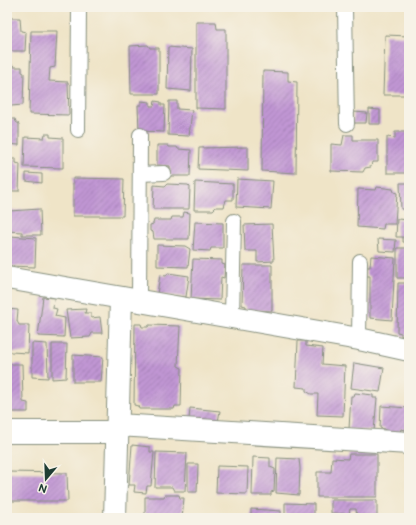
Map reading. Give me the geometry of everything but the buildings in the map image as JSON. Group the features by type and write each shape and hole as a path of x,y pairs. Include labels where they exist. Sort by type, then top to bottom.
{"street":[{"path":"7,278 232,317 409,350"},
{"path":"115,518 117,429 130,300"},
{"path":"7,432 117,429 409,443"}],"lane":[{"path":"78,130 79,7"},
{"path":"345,7 347,124"},
{"path":"130,300 140,174 140,136"},
{"path":"140,174 164,173"},
{"path":"232,317 234,221"},
{"path":"359,340 360,261"}]}
